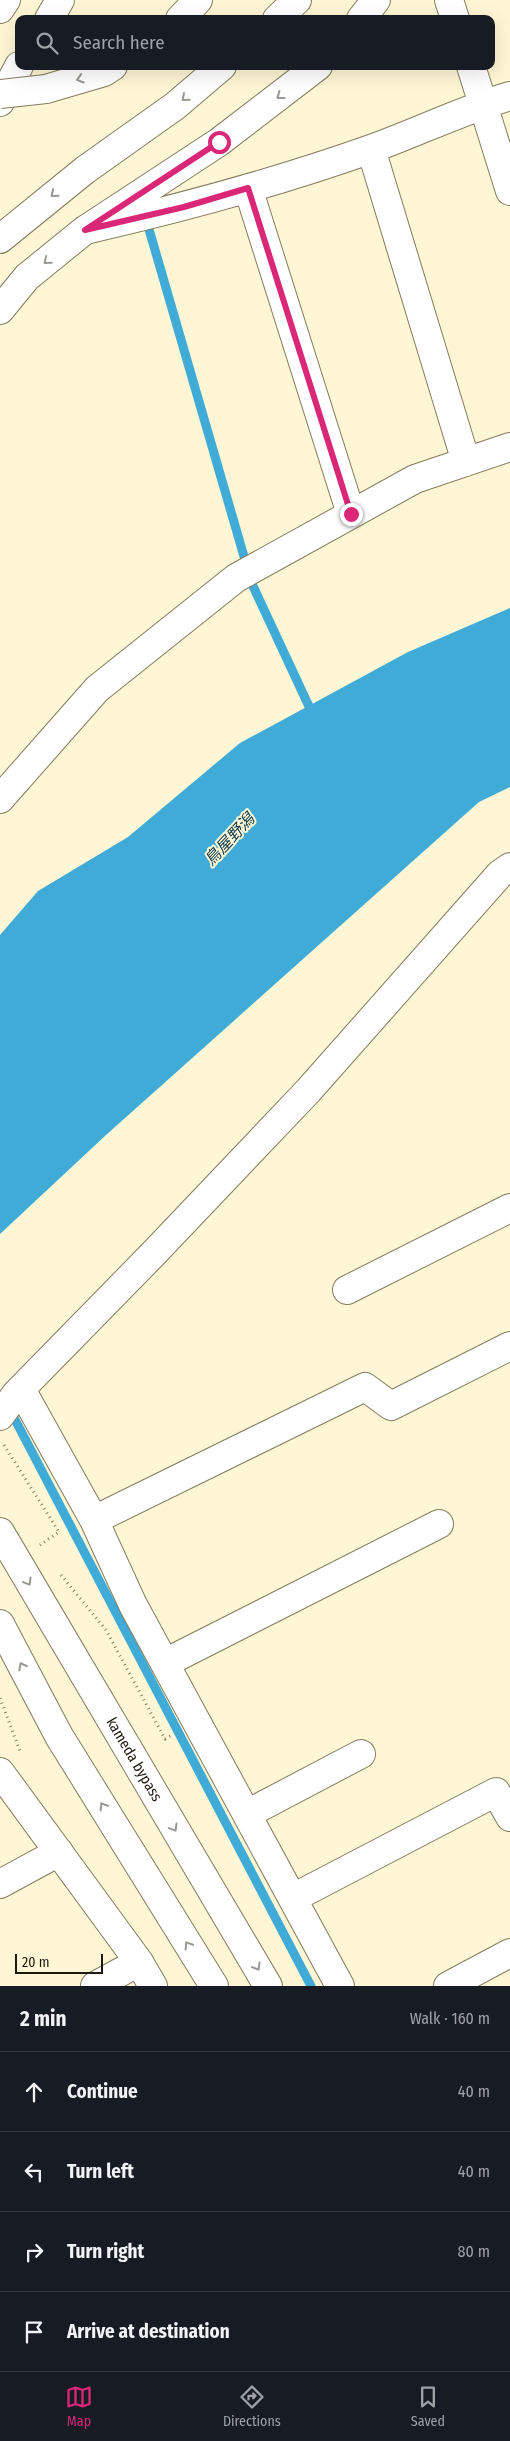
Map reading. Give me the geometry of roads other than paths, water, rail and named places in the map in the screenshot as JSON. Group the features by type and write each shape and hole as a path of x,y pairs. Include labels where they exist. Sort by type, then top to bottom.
{"main road":[{"path":"0,9 6,0"},
{"path":"51,15 60,0"},
{"path":"184,15 198,0"},
{"path":"279,15 289,0"},
{"path":"281,15 298,0"},
{"path":"364,15 376,0"},
{"path":"449,0 454,15"},
{"path":"0,102 17,70"},
{"path":"0,94 46,89 107,70"},
{"path":"0,239 85,170 176,106 217,70"},
{"path":"0,310 27,277 85,230 219,142 313,70"},
{"path":"472,70 510,191"},
{"path":"85,230 184,207 248,188 371,149 484,104 510,96"},
{"path":"371,149 466,462"},
{"path":"248,188 351,514"},
{"path":"0,799 97,689 236,578 415,479 510,448"},
{"path":"0,1416 18,1391 154,1253 507,878"},
{"path":"347,1290 510,1208"},
{"path":"94,1520 365,1387 391,1406 510,1346"},
{"path":"18,1391 94,1520 133,1605 340,1986"},
{"path":"165,1663 439,1524"},
{"name":"kameda bypass","path":"2,1536 268,1986"},
{"path":"0,1624 59,1736 214,1986"},
{"path":"247,1814 360,1754"},
{"path":"0,1772 139,1962 154,1986"},
{"path":"293,1898 496,1792 510,1817"},
{"path":"0,1884 59,1852"},
{"path":"448,1986 510,1954"},
{"path":"95,1986 139,1962"}],"water":[{"name":"鳥屋野潟","path":"510,608 510,787 479,802 106,1135 0,1234 0,935 38,891 128,837 240,743 408,652"}],"waterway":[{"path":"146,219 252,584 313,715"},
{"path":"10,1410 311,1986"}]}
